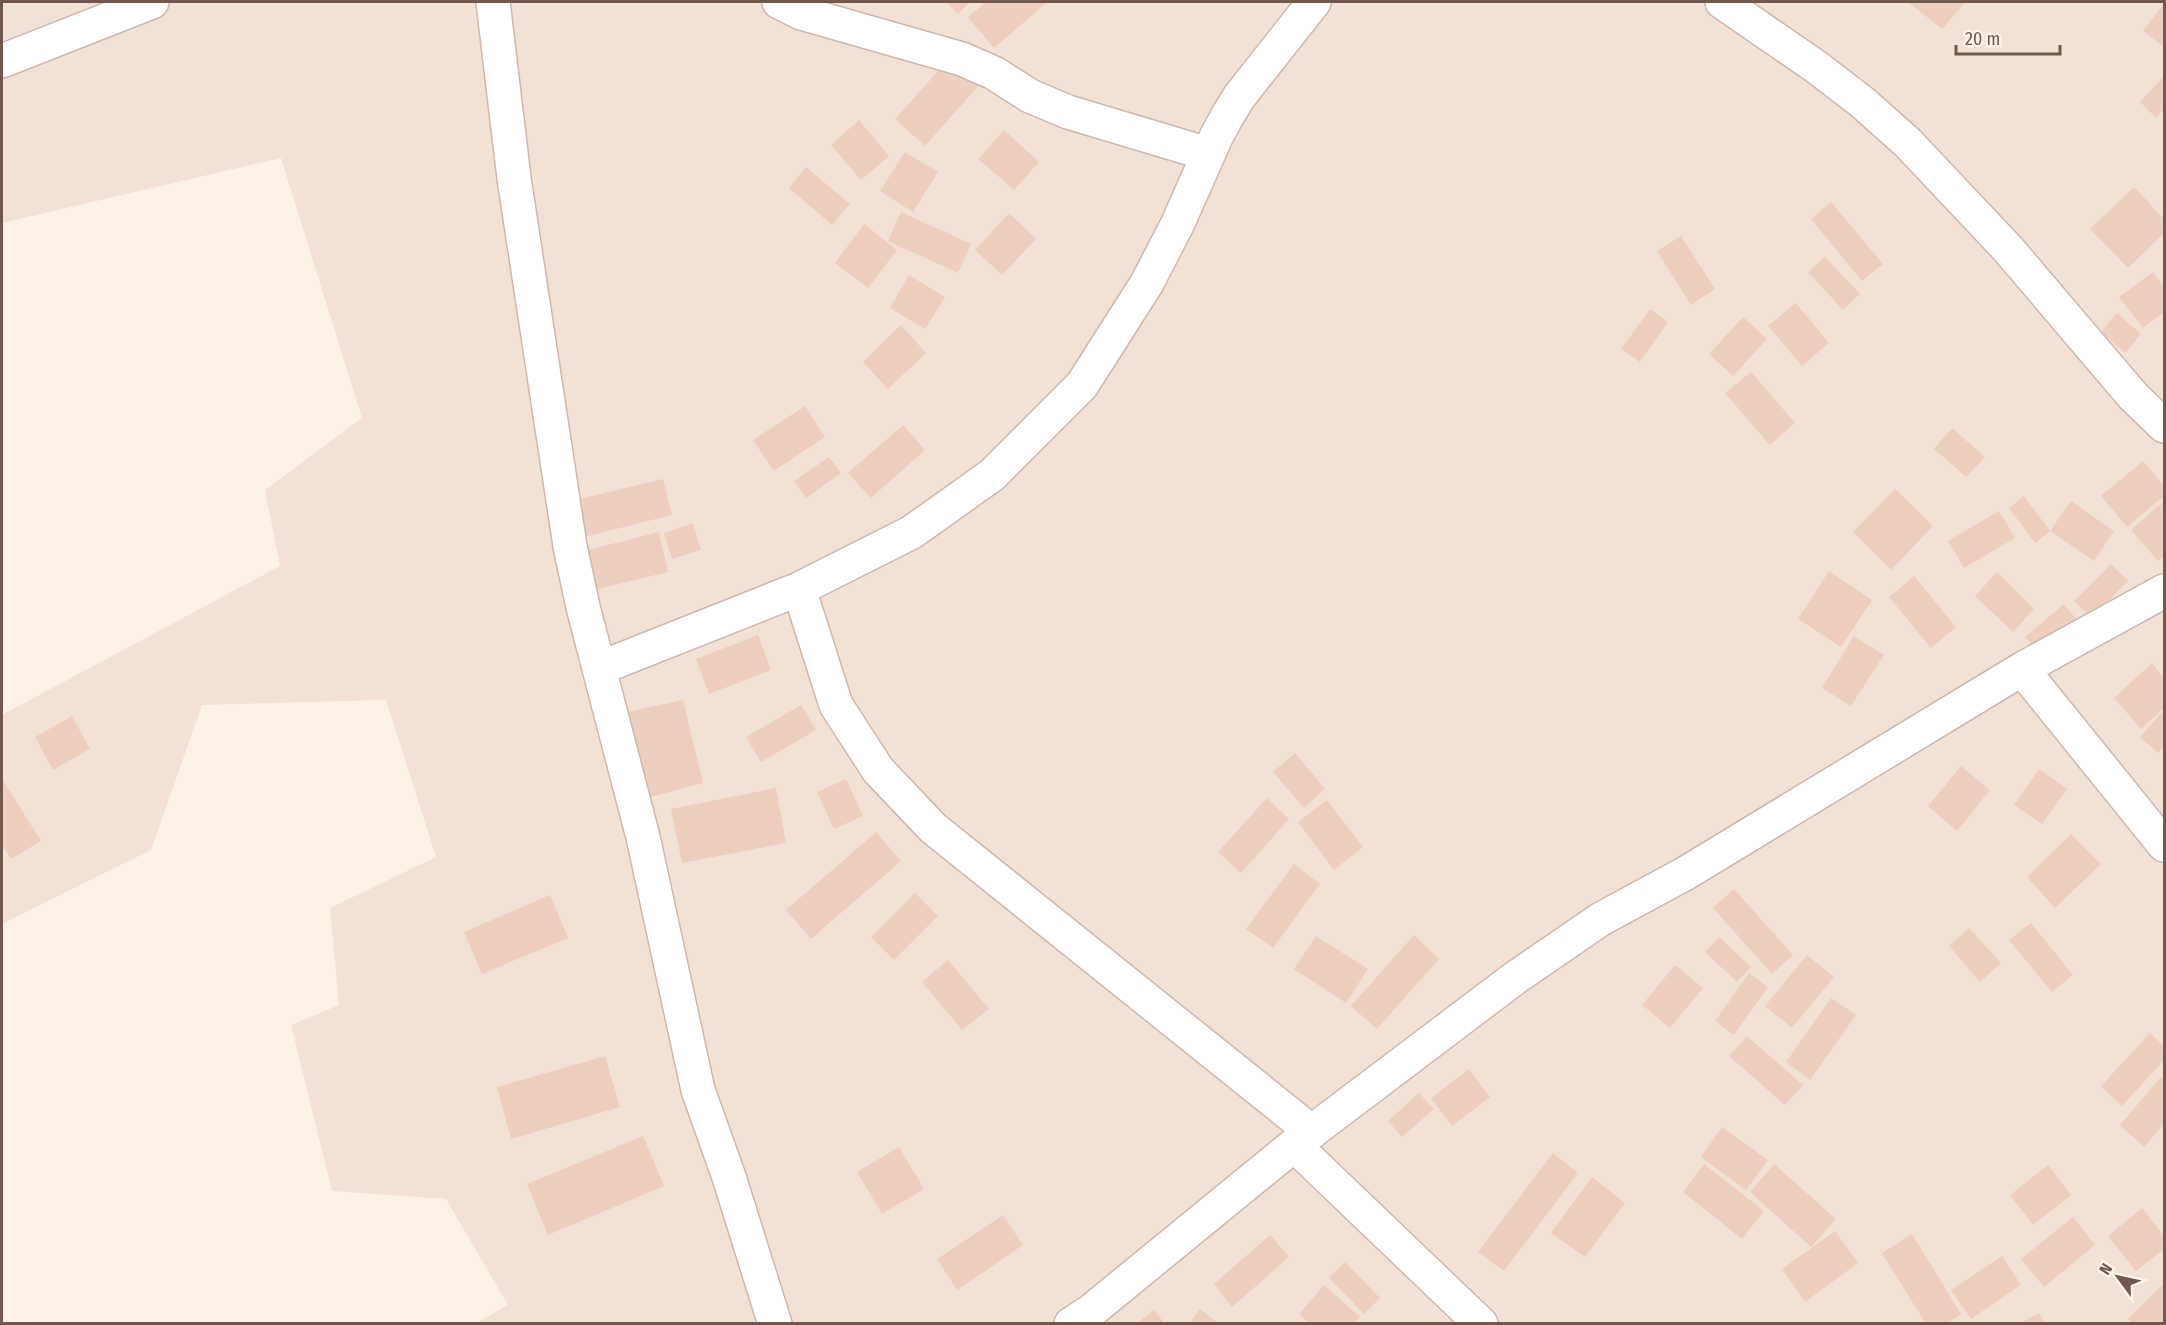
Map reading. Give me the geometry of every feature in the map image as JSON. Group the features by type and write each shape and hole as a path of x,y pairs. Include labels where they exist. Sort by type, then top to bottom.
{"street":[{"path":"2,60 152,2"},
{"path":"779,2 801,13 962,59 994,73 1030,96 1068,112 1208,154"},
{"path":"600,668 799,589 912,532 992,475 1083,386 1147,283 1178,223 1208,154 1239,97 1314,2"},
{"path":"1722,2 1815,66 1862,102 1908,143 2008,249 2133,396 2164,426"},
{"path":"485,6 514,178 570,546 583,607 643,837 698,1090 776,1323"},
{"path":"799,589 837,705 878,770 933,828 1303,1138 1481,1323"},
{"path":"1071,1323 1091,1311 1303,1138 1515,978 1601,919 1686,873 2022,669 2164,591"},
{"path":"2022,669 2164,845"}],"shaded area":[{"path":"2,2 2164,2 2164,1323 476,1323 508,1305 446,1199 332,1191 291,1025 339,1005 330,908 436,857 386,700 202,705 151,850 2,924 2,715 280,566 265,490 362,418 281,158 2,223"}],"building":[{"path":"946,2 970,2 958,14"},
{"path":"986,2 1047,2 994,48 968,17"},
{"path":"1908,2 1965,2 1942,29"},
{"path":"2164,3 2164,47 2143,31"},
{"path":"949,59 979,85 925,146 895,119"},
{"path":"2164,76 2164,109 2156,118 2140,102"},
{"path":"859,120 889,156 861,180 831,145"},
{"path":"1004,130 1039,162 1014,190 978,159"},
{"path":"905,152 938,172 913,212 880,191"},
{"path":"806,167 850,204 832,225 789,188"},
{"path":"2134,187 2164,219 2164,233 2128,268 2090,229"},
{"path":"1831,202 1883,264 1862,281 1811,219"},
{"path":"901,212 971,244 958,273 888,241"},
{"path":"1009,213 1036,239 1002,275 975,250"},
{"path":"864,224 897,250 868,288 835,263"},
{"path":"1681,236 1715,289 1691,305 1657,251"},
{"path":"1825,257 1860,294 1843,310 1808,272"},
{"path":"2153,272 2164,287 2164,312 2143,328 2119,297"},
{"path":"909,275 945,297 925,329 890,308"},
{"path":"1796,303 1829,343 1802,366 1768,326"},
{"path":"1650,309 1668,322 1640,362 1621,349"},
{"path":"2117,313 2141,334 2125,353 2101,332"},
{"path":"1743,317 1767,339 1733,376 1709,354"},
{"path":"901,325 926,353 888,389 863,362"},
{"path":"1751,372 1795,423 1770,445 1725,393"},
{"path":"805,406 825,437 774,471 753,440"},
{"path":"903,425 925,450 871,498 848,473"},
{"path":"1952,428 1985,457 1966,477 1934,449"},
{"path":"829,457 841,473 806,498 794,481"},
{"path":"2143,461 2164,486 2164,496 2127,527 2101,496"},
{"path":"663,479 672,515 576,539 567,502"},
{"path":"1895,489 1933,526 1891,570 1853,532"},
{"path":"2024,496 2050,531 2035,543 2009,508"},
{"path":"2071,501 2114,531 2094,561 2050,531"},
{"path":"2164,501 2164,556 2158,561 2131,530"},
{"path":"1999,511 2015,538 1964,568 1948,541"},
{"path":"693,523 701,550 672,559 664,533"},
{"path":"659,532 668,572 593,590 584,551"},
{"path":"2111,564 2128,581 2091,618 2074,601"},
{"path":"1829,571 1872,600 1841,647 1798,619"},
{"path":"1997,572 2034,609 2013,632 1975,596"},
{"path":"1914,576 1956,627 1931,648 1889,597"},
{"path":"2064,604 2083,627 2046,660 2025,637"},
{"path":"758,635 771,670 709,694 696,659"},
{"path":"1854,636 1884,655 1851,706 1822,688"},
{"path":"2152,663 2164,678 2164,708 2141,729 2114,698"},
{"path":"683,700 703,783 643,799 622,713"},
{"path":"801,705 816,730 761,762 746,737"},
{"path":"2164,710 2164,746 2158,753 2140,737"},
{"path":"72,716 90,749 53,770 35,737"},
{"path":"1295,753 1325,789 1304,808 1273,772"},
{"path":"1961,766 1990,790 1957,831 1928,806"},
{"path":"2039,769 2067,789 2042,824 2014,805"},
{"path":"2,779 41,841 11,859 2,845"},
{"path":"846,779 863,816 834,829 817,792"},
{"path":"776,788 786,843 682,863 671,809"},
{"path":"1267,798 1289,819 1241,873 1218,852"},
{"path":"1327,800 1363,847 1334,870 1298,822"},
{"path":"876,832 901,861 811,939 786,910"},
{"path":"2071,834 2101,864 2055,908 2027,877"},
{"path":"1294,864 1320,884 1273,948 1246,929"},
{"path":"1734,889 1793,955 1772,974 1713,908"},
{"path":"915,893 938,916 894,960 871,937"},
{"path":"550,895 568,938 482,974 464,932"},
{"path":"2031,923 2073,975 2052,992 2009,940"},
{"path":"1969,928 2001,963 1980,982 1949,946"},
{"path":"1414,935 1439,959 1377,1029 1351,1006"},
{"path":"1316,936 1368,969 1346,1003 1294,969"},
{"path":"1719,937 1751,967 1737,982 1705,952"},
{"path":"1807,955 1834,977 1792,1028 1765,1006"},
{"path":"948,960 989,1009 962,1030 922,982"},
{"path":"1675,965 1703,988 1670,1028 1642,1005"},
{"path":"1749,973 1768,987 1734,1035 1715,1021"},
{"path":"1831,998 1856,1015 1810,1080 1786,1062"},
{"path":"2150,1033 2164,1046 2164,1060 2122,1106 2101,1086"},
{"path":"1747,1036 1803,1085 1785,1105 1729,1056"},
{"path":"605,1056 620,1107 511,1139 497,1087"},
{"path":"1469,1069 1490,1097 1452,1126 1431,1098"},
{"path":"2161,1077 2164,1080 2164,1124 2144,1147 2120,1125"},
{"path":"1419,1093 1434,1109 1402,1137 1388,1121"},
{"path":"1722,1127 1768,1160 1746,1190 1701,1157"},
{"path":"643,1136 664,1186 548,1235 527,1184"},
{"path":"899,1147 924,1189 882,1214 857,1172"},
{"path":"1553,1153 1578,1173 1504,1271 1478,1252"},
{"path":"1704,1164 1764,1211 1742,1239 1683,1192"},
{"path":"1774,1164 1836,1219 1811,1247 1750,1192"},
{"path":"2048,1165 2071,1195 2033,1225 2010,1195"},
{"path":"1592,1177 1625,1203 1585,1257 1551,1233"},
{"path":"2142,1208 2164,1236 2164,1249 2136,1271 2108,1236"},
{"path":"1003,1215 1023,1245 957,1290 937,1259"},
{"path":"2073,1217 2095,1245 2044,1287 2021,1259"},
{"path":"1835,1231 1858,1263 1805,1302 1782,1269"},
{"path":"1912,1234 1961,1314 1946,1324 1926,1324 1882,1253"},
{"path":"1270,1235 1289,1257 1232,1307 1214,1284"},
{"path":"2002,1256 2021,1285 1971,1319 1951,1290"},
{"path":"1345,1262 1380,1298 1364,1314 1329,1278"},
{"path":"2164,1283 2164,1324 2133,1324 2128,1319"},
{"path":"1324,1285 1360,1317 1354,1324 1310,1324 1299,1314"},
{"path":"1200,1309 1219,1324 1189,1324"},
{"path":"1154,1310 1165,1324 1136,1324"},
{"path":"2039,1313 2045,1324 2019,1324"}]}
